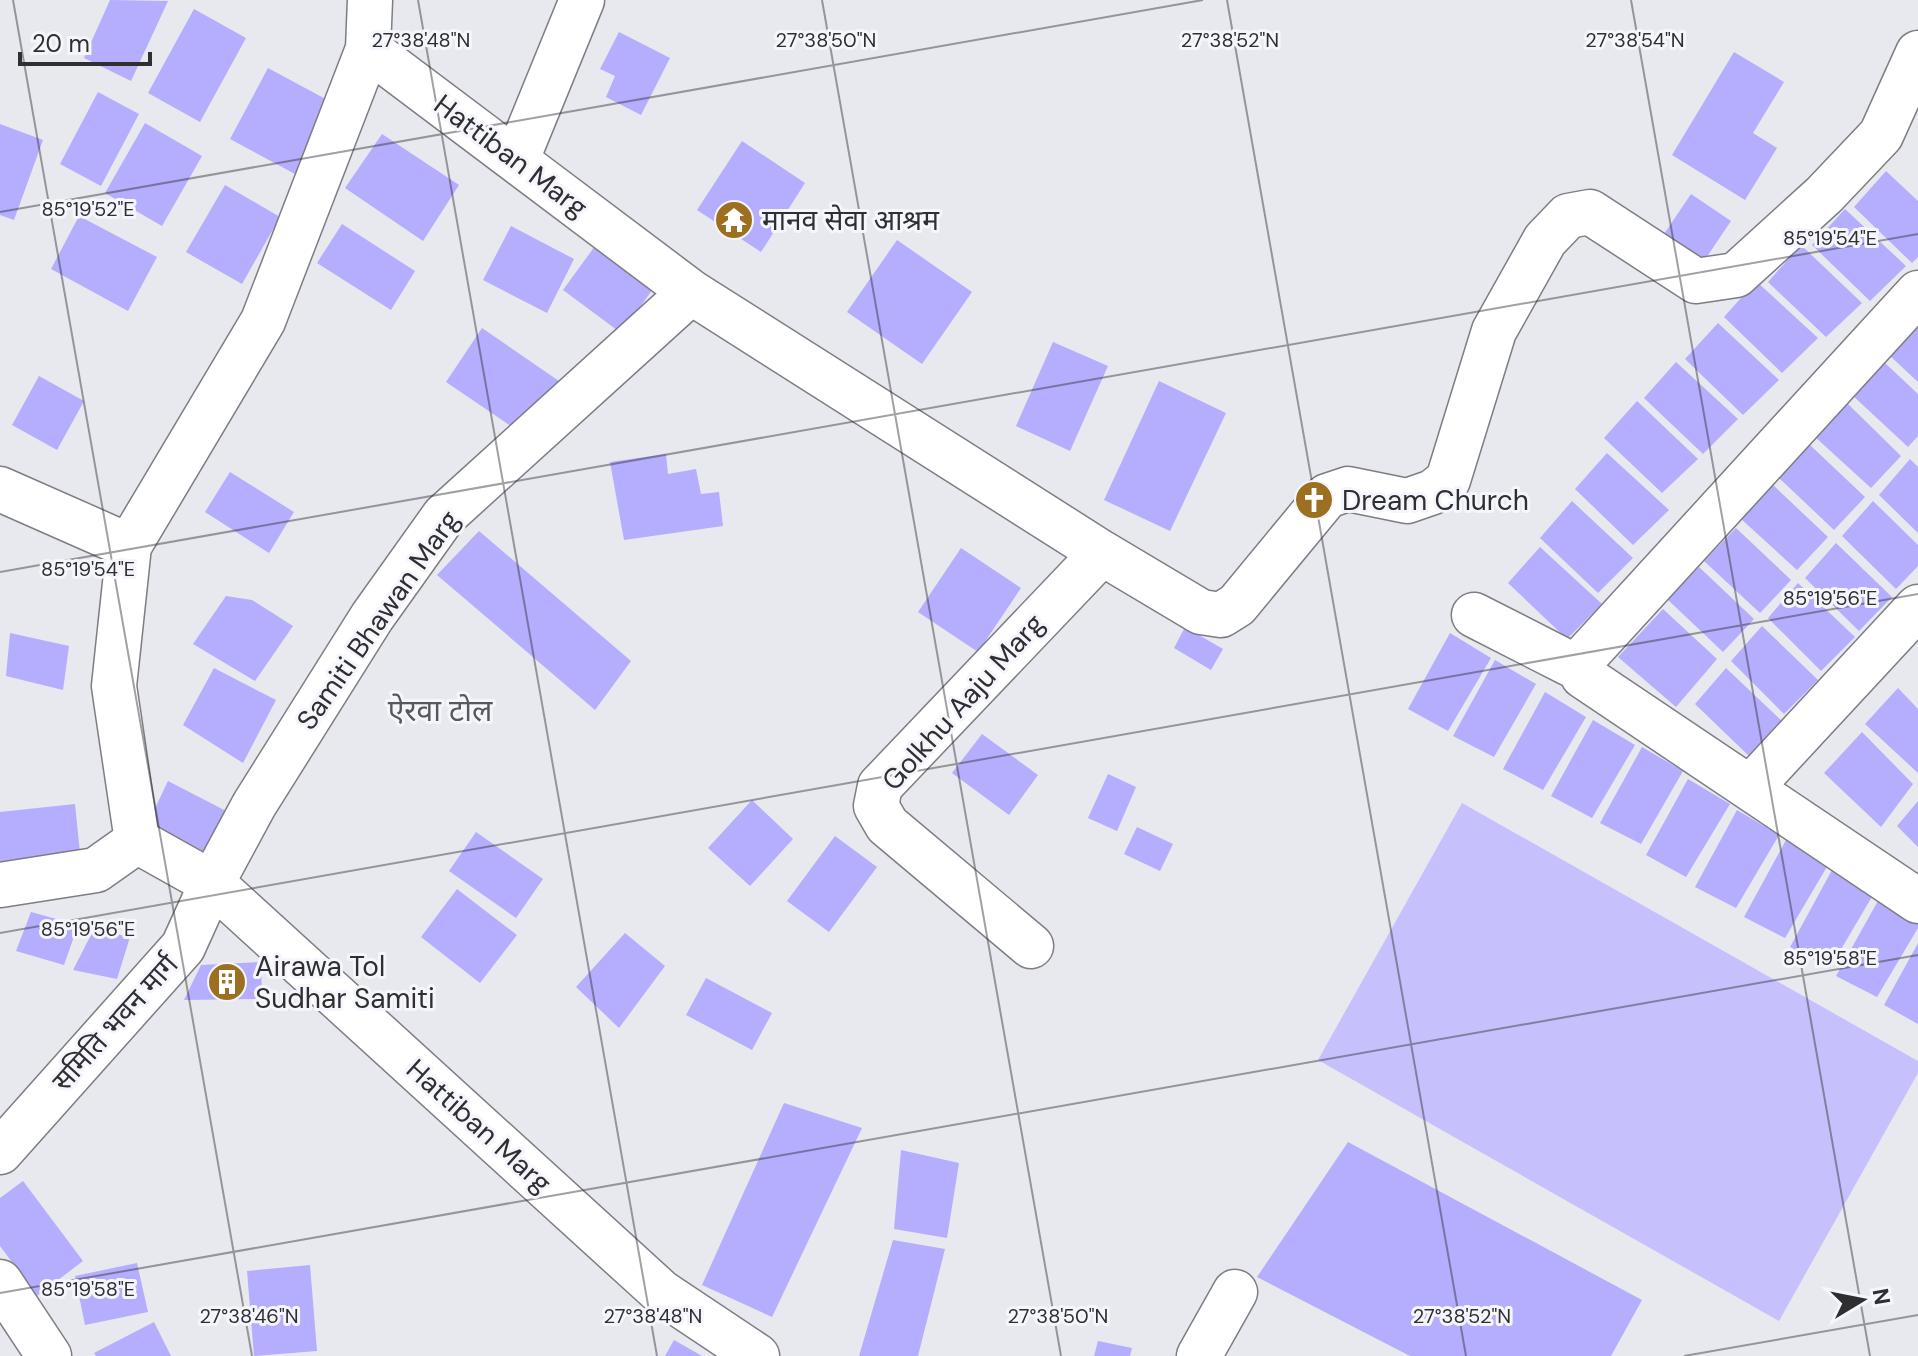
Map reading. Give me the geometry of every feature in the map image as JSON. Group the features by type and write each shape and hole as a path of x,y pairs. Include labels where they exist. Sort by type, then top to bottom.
{"street":[{"path":"0,885 96,870 137,841 114,686 129,546 263,321 368,49 370,0"},
{"path":"517,159 582,0"},
{"name":"Hattiban Marg","path":"368,49 691,292"},
{"path":"691,292 1102,553 1201,612 1221,615 1237,605 1327,496 1348,489 1407,501 1433,492 1448,480 1494,331 1545,240 1568,216 1590,212 1696,281 1736,275 1824,195 1881,135 1918,53"},
{"name":"Samiti Bhawan Marg","path":"212,883 254,805 372,617 444,516 691,292"},
{"path":"1918,293 1580,662 1583,676 1918,901"},
{"path":"0,489 129,546"},
{"name":"Golkhu Aaju Marg","path":"1031,946 887,825 876,806 880,786 1102,553"},
{"path":"1750,788 1918,607"},
{"path":"1474,615 1580,669"},
{"name":"Hattiban Marg","path":"137,841 212,883 661,1292 757,1356"},
{"name":"समिति भवन मार्ग","path":"0,1152 183,947 212,883"},
{"path":"0,1282 49,1356"},
{"path":"1199,1356 1235,1292"}],"shaded area":[{"path":"1462,803 1918,1061 1918,1073 1779,1321 1318,1060"}],"building":[{"path":"110,0 168,1 131,81 84,58"},
{"path":"194,9 246,38 200,122 148,93"},
{"path":"619,32 670,58 641,115 606,97 615,76 600,69"},
{"path":"1734,52 1784,82 1753,133 1777,148 1745,200 1672,155"},
{"path":"268,68 333,103 295,174 230,139"},
{"path":"98,92 139,114 101,186 60,164"},
{"path":"145,123 202,156 162,226 105,193"},
{"path":"0,124 43,140 14,220 0,215"},
{"path":"382,134 459,185 423,241 345,188"},
{"path":"742,141 805,183 761,252 697,210"},
{"path":"1886,171 1918,201 1918,257 1912,263 1854,207"},
{"path":"225,185 280,217 242,284 186,252"},
{"path":"1691,194 1731,221 1700,267 1660,240"},
{"path":"1845,209 1906,266 1870,301 1812,245"},
{"path":"79,216 157,257 128,311 51,269"},
{"path":"342,224 415,271 391,310 317,263"},
{"path":"511,226 574,259 547,313 483,280"},
{"path":"603,235 661,278 621,333 563,290"},
{"path":"897,240 972,292 922,364 847,312"},
{"path":"1801,245 1862,303 1826,337 1768,282"},
{"path":"1756,281 1818,338 1782,373 1724,317"},
{"path":"1718,323 1779,380 1743,415 1685,359"},
{"path":"1918,326 1918,382 1889,355"},
{"path":"482,328 559,381 524,435 446,382"},
{"path":"1053,342 1108,366 1070,451 1016,426"},
{"path":"1676,362 1738,419 1703,454 1644,398"},
{"path":"1884,362 1918,394 1918,436 1908,447 1851,394"},
{"path":"39,376 84,401 57,450 12,425"},
{"path":"1159,381 1226,413 1170,531 1104,500"},
{"path":"1637,401 1698,459 1662,493 1604,438"},
{"path":"1847,403 1901,456 1871,488 1814,436"},
{"path":"1810,445 1865,497 1834,530 1778,477"},
{"path":"1607,453 1669,510 1633,545 1575,489"},
{"path":"666,454 668,474 696,469 701,494 719,492 723,526 624,540 610,462"},
{"path":"1910,459 1918,467 1918,533 1879,495"},
{"path":"230,472 294,512 269,553 205,512"},
{"path":"1773,485 1828,537 1797,570 1740,518"},
{"path":"1572,501 1633,558 1598,593 1540,538"},
{"path":"1873,501 1918,545 1918,566 1896,589 1842,536"},
{"path":"1736,528 1791,580 1760,613 1704,561"},
{"path":"479,531 631,661 595,710 437,575"},
{"path":"1836,543 1892,597 1859,631 1805,578"},
{"path":"1540,547 1602,604 1567,639 1508,583"},
{"path":"961,548 1021,588 978,652 918,612"},
{"path":"1699,567 1754,619 1723,652 1667,599"},
{"path":"1798,583 1855,637 1821,671 1768,618"},
{"path":"226,596 252,600 293,626 255,681 193,644"},
{"path":"1663,609 1717,659 1676,707 1618,657"},
{"path":"1762,626 1818,680 1784,714 1731,661"},
{"path":"1185,627 1223,649 1211,670 1174,648"},
{"path":"10,633 69,646 63,690 6,676"},
{"path":"1450,633 1491,658 1448,731 1408,709"},
{"path":"1495,660 1536,684 1494,757 1453,736"},
{"path":"214,668 276,700 243,763 183,725"},
{"path":"1726,668 1783,722 1749,756 1695,704"},
{"path":"1898,688 1918,709 1918,773 1865,724"},
{"path":"1545,692 1586,717 1543,790 1503,769"},
{"path":"1593,720 1635,745 1592,818 1551,796"},
{"path":"1862,732 1913,784 1881,827 1824,773"},
{"path":"982,734 1038,775 1009,815 952,773"},
{"path":"1642,747 1683,771 1641,844 1600,823"},
{"path":"1108,774 1136,787 1117,831 1088,818"},
{"path":"1688,779 1730,804 1686,877 1646,855"},
{"path":"168,781 230,813 209,854 148,823"},
{"path":"752,800 793,839 750,886 708,848"},
{"path":"1918,801 1918,847 1897,826"},
{"path":"75,804 80,853 0,862 0,812"},
{"path":"1737,810 1779,835 1736,908 1695,887"},
{"path":"1137,827 1173,844 1160,871 1124,854"},
{"path":"476,832 543,879 516,918 449,871"},
{"path":"835,836 877,867 829,932 787,901"},
{"path":"1786,840 1828,865 1785,938 1744,917"},
{"path":"1832,870 1873,895 1830,968 1790,947"},
{"path":"457,889 517,935 480,983 421,937"},
{"path":"1879,899 1918,922 1918,928 1877,997 1836,976"},
{"path":"31,912 78,925 64,965 16,951"},
{"path":"94,929 130,937 117,979 73,970"},
{"path":"625,933 665,966 619,1028 576,987"},
{"path":"1918,943 1918,1024 1884,1005"},
{"name":"Airawa Tol Sudhar Samiti","path":"261,962 262,999 184,1000 201,965"},
{"path":"706,978 772,1013 752,1050 686,1015"},
{"path":"784,1103 862,1128 772,1317 702,1285"},
{"path":"1348,1142 1642,1300 1611,1356 1410,1356 1257,1277"},
{"path":"901,1150 959,1163 947,1238 894,1229"},
{"path":"23,1181 83,1261 37,1296 0,1246 0,1198"},
{"path":"893,1240 945,1249 918,1356 859,1356"},
{"path":"137,1263 148,1312 85,1325 75,1276"},
{"path":"310,1265 317,1351 254,1356 247,1271"},
{"path":"154,1322 171,1356 96,1356 94,1353"},
{"path":"674,1340 702,1356 665,1356"},
{"path":"1098,1341 1132,1348 1130,1356 1094,1356"}],"place":[{"name":"मानव सेवा आश्रम","path":"734,220"},
{"name":"Dream Church","path":"1314,500"},
{"name":"Airawa Tol Sudhar Samiti","path":"227,982"}],"district":[{"name":"ऐरवा टोल","path":"440,710"}]}
